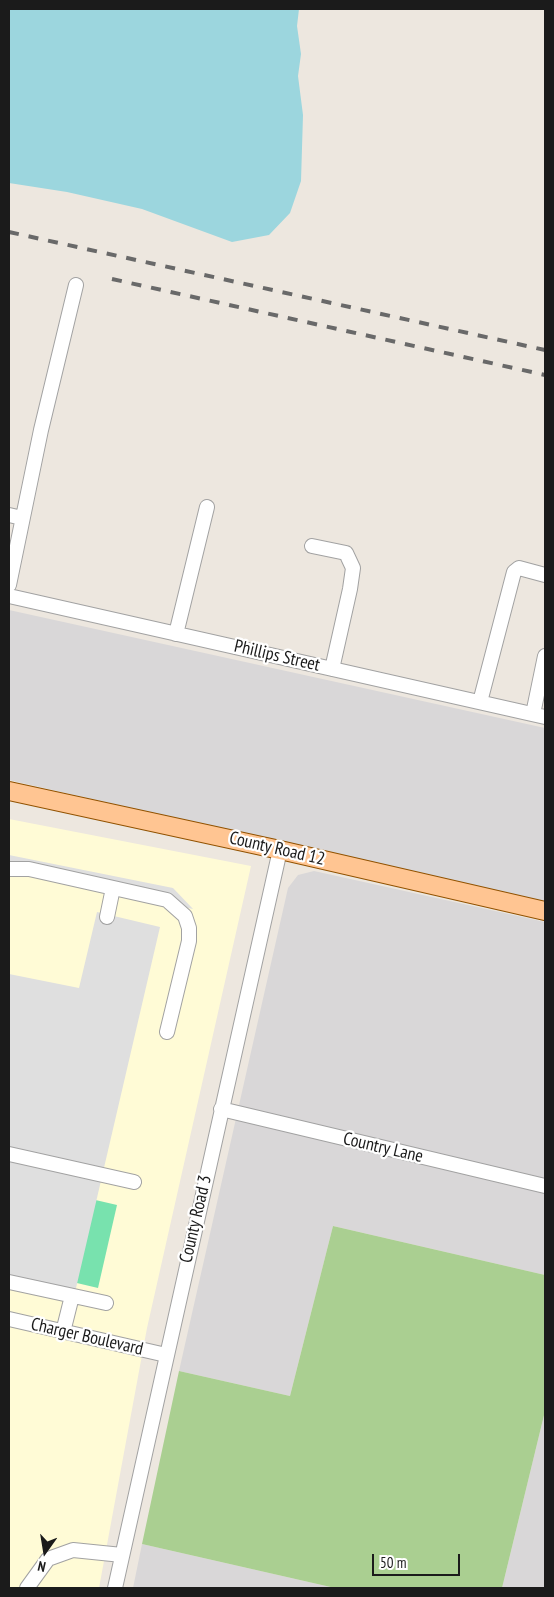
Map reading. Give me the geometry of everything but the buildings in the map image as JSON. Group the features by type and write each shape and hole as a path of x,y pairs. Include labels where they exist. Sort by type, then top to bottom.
{"main road":[{"name":"County Road 12","path":"9,791 280,850 545,911"}],"street":[{"path":"9,585 16,517 41,430 76,285"},
{"path":"176,634 207,507"},
{"path":"312,546 346,553 353,568 332,669"},
{"path":"480,702 514,572 519,568 545,575"},
{"name":"Phillips Street","path":"9,596 539,716"},
{"path":"539,716 545,656"},
{"name":"County Road 3","path":"114,1588 280,850"},
{"path":"9,869 29,869 167,900 185,916 189,941 167,1032"},
{"path":"107,917 113,888"},
{"name":"Country Lane","path":"221,1110 545,1186"},
{"path":"9,1154 134,1182"},
{"path":"9,1282 106,1303"},
{"path":"63,1332 72,1296"},
{"name":"Charger Boulevard","path":"9,1319 166,1355"},
{"path":"27,1588 48,1559 73,1550 122,1555"}],"shaded area":[{"path":"9,610 545,728 545,903 9,780"},
{"path":"9,819 251,866 147,1328 99,1588 9,1588"},
{"path":"9,855 173,888 193,909 9,870"},
{"path":"314,871 545,922 545,1275 333,1226 290,1396 179,1371 288,888 298,875"},
{"path":"97,912 160,927 73,1301 9,1287 9,974 79,988"},
{"path":"545,1411 545,1588 502,1588"},
{"path":"142,1544 335,1588 133,1588"}],"green space":[{"path":"9,1180 117,1205 98,1288 9,1267"},
{"path":"333,1226 545,1275 545,1411 502,1588 335,1588 142,1544 179,1371 290,1396"}],"water":[{"path":"9,9 299,9 297,26 301,54 298,76 303,115 301,181 290,213 269,235 232,242 142,209 67,192 9,183"}],"railway":[{"path":"9,232 545,350"},
{"path":"112,279 545,375"}]}
